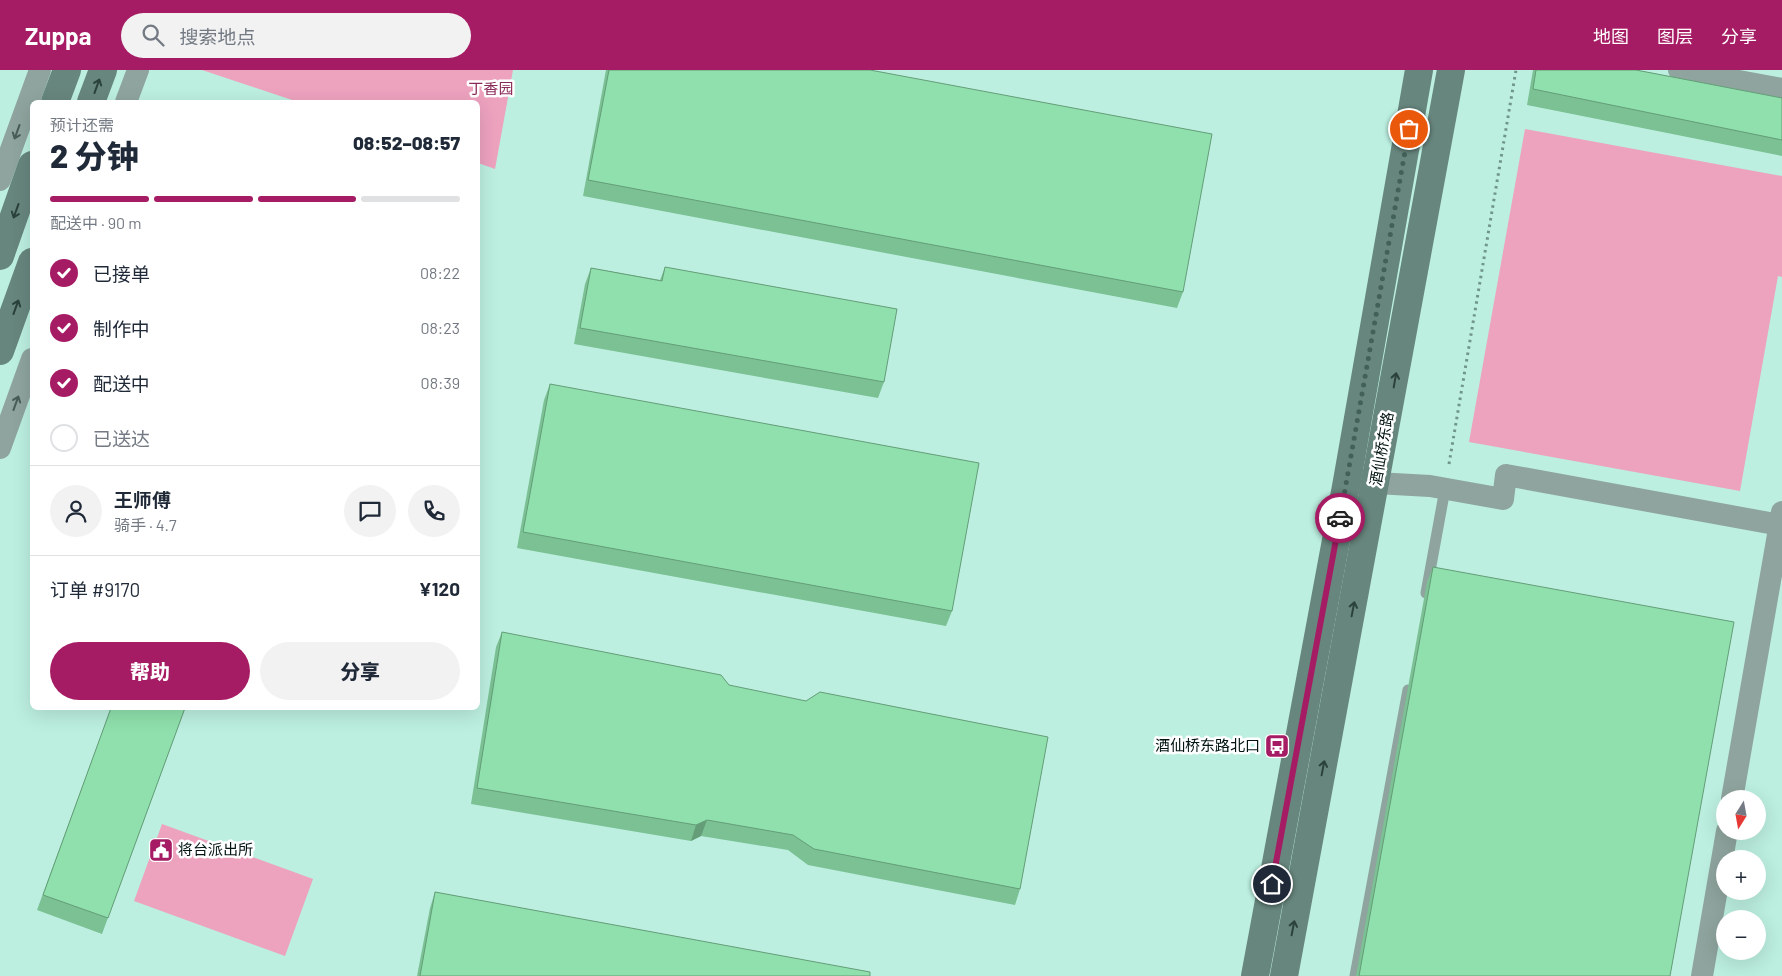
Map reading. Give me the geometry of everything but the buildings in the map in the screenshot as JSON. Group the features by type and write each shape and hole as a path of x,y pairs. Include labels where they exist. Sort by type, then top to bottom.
{"street":[{"path":"0,180 40,70"},
{"path":"56,100 67,70"},
{"path":"93,100 103,70"},
{"path":"127,100 138,70"},
{"name":"酒仙桥东路","path":"1255,976 1347,481 1419,70"},
{"name":"酒仙桥东路","path":"1284,976 1451,70"},
{"path":"1679,70 1782,89"},
{"path":"0,256 30,171"},
{"path":"0,351 30,268"},
{"path":"0,448 30,365"},
{"path":"1347,481 1430,486 1503,499 1506,475 1781,519 1734,790"},
{"path":"1702,976 1725,840"}],"lane":[{"path":"1424,606 1445,489"},
{"path":"1355,976 1411,674"}],"path":[{"path":"1445,489 1516,70"}],"green space":[{"name":"丁香园","path":"202,70 513,70 495,169 480,164 480,100 292,100"},
{"path":"1525,129 1782,176 1782,277 1778,276 1740,491 1469,442"},
{"path":"162,824 313,879 285,956 134,901"}],"way so far":[{"path":"1340,518 1409,129"}],"place":[{"name":"酒仙桥东路北口","path":"1277,746"},
{"name":"将台派出所","path":"161,850"}],"route":[{"path":"1272,884 1340,518"}]}
